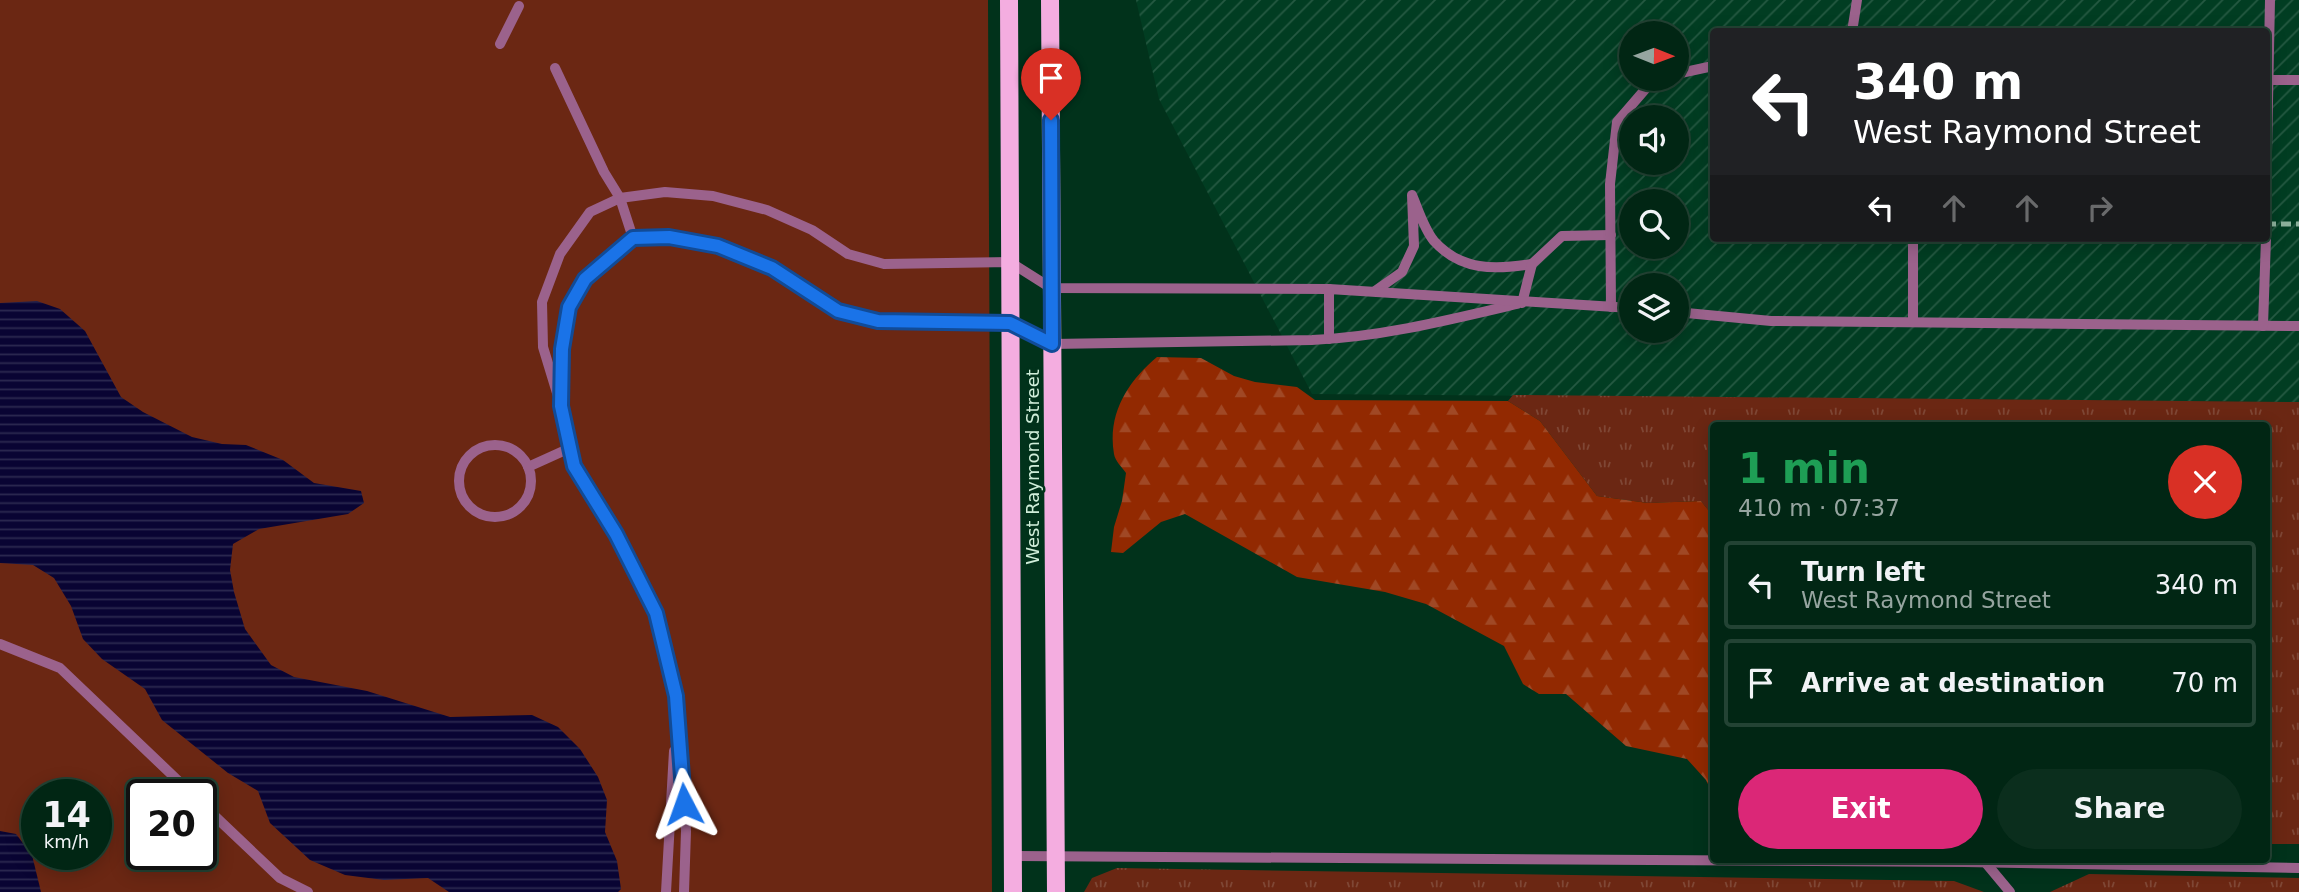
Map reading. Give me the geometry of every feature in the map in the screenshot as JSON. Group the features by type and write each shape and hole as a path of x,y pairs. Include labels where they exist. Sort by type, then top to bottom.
{"main road":[{"name":"West Raymond Street","path":"1009,0 1013,892"},
{"name":"West Raymond Street","path":"1050,0 1056,892"}],"lane":[{"path":"1853,28 1857,0"},
{"path":"2269,28 2270,0"},
{"path":"500,44 519,6"},
{"path":"1689,71 1710,67"},
{"path":"555,68 604,172 620,198 633,238"},
{"path":"2270,80 2299,80"},
{"path":"1611,307 1611,184 1617,122 1644,91"},
{"path":"684,892 686,831 676,696 656,613 616,534 574,466 561,406 543,347 542,302 560,254 590,212 620,198 665,192 713,196 767,210 812,230 848,254 884,264 1010,262 1051,288 1329,289 1619,307"},
{"path":"1374,291 1402,272 1414,246 1412,195 1433,240 1459,261 1498,269 1532,264"},
{"path":"1522,303 1532,264 1562,236 1611,234"},
{"path":"561,406 562,349 569,307 585,279 633,238 669,237 718,246 772,268 838,311 878,321 1010,323 1052,344 1329,340 1434,324 1522,303"},
{"path":"1913,242 1913,321"},
{"path":"2263,326 2266,242"},
{"path":"1329,289 1329,340"},
{"path":"1689,313 1771,321 2299,326"},
{"path":"498,444 521,456 528,467 530,490 516,510 504,516 492,517 473,510 464,501 459,477 465,460 474,451 498,444"},
{"path":"528,467 570,448"},
{"path":"0,644 60,668 176,779"},
{"path":"666,892 676,696"},
{"path":"217,818 280,878 308,892"},
{"path":"1013,856 1710,861"},
{"path":"1986,863 2010,892"},
{"path":"2037,863 2299,868"}],"shaded area":[{"path":"1136,0 2299,0 2299,402 1312,394 1159,99"},
{"path":"37,301 60,309 85,331 121,397 143,412 192,437 222,444 246,445 283,460 314,483 361,491 364,503 348,514 259,529 233,544 230,570 245,629 271,665 294,677 367,691 450,717 532,715 558,727 580,749 598,777 607,800 605,832 617,861 621,889 618,892 449,892 428,878 384,880 345,875 310,860 270,823 258,791 228,773 162,720 145,689 102,659 83,639 71,606 54,578 33,565 0,563 0,303"},
{"path":"0,831 16,834 21,841 21,870 36,870 41,892 0,892"}],"green space":[{"path":"0,0 988,0 992,892 0,892"},
{"path":"1157,357 1201,358 1234,376 1255,382 1297,387 1315,400 1508,401 1540,421 1597,496 1648,503 1701,501 1710,512 1710,789 1706,780 1687,759 1626,746 1566,694 1539,694 1523,684 1504,646 1426,604 1385,592 1297,577 1185,514 1161,522 1123,553 1111,552 1126,473 1115,457 1114,425 1122,400"},
{"path":"1513,395 2299,402 2299,844 2270,844 2270,422 1710,422 1710,512 1701,501 1648,503 1597,496 1540,421 1508,401"},
{"path":"1117,868 1954,881 1984,892 1084,892 1092,878"},
{"path":"2089,874 2299,878 2299,892 2050,892"}],"railway":[{"path":"2270,224 2299,224"}],"route":[{"path":"684,804 676,696 656,613 616,534 574,466 561,406 562,349 569,307 585,279 633,238 669,237 718,246 772,268 838,311 878,321 1010,323 1052,344 1051,120"}]}
